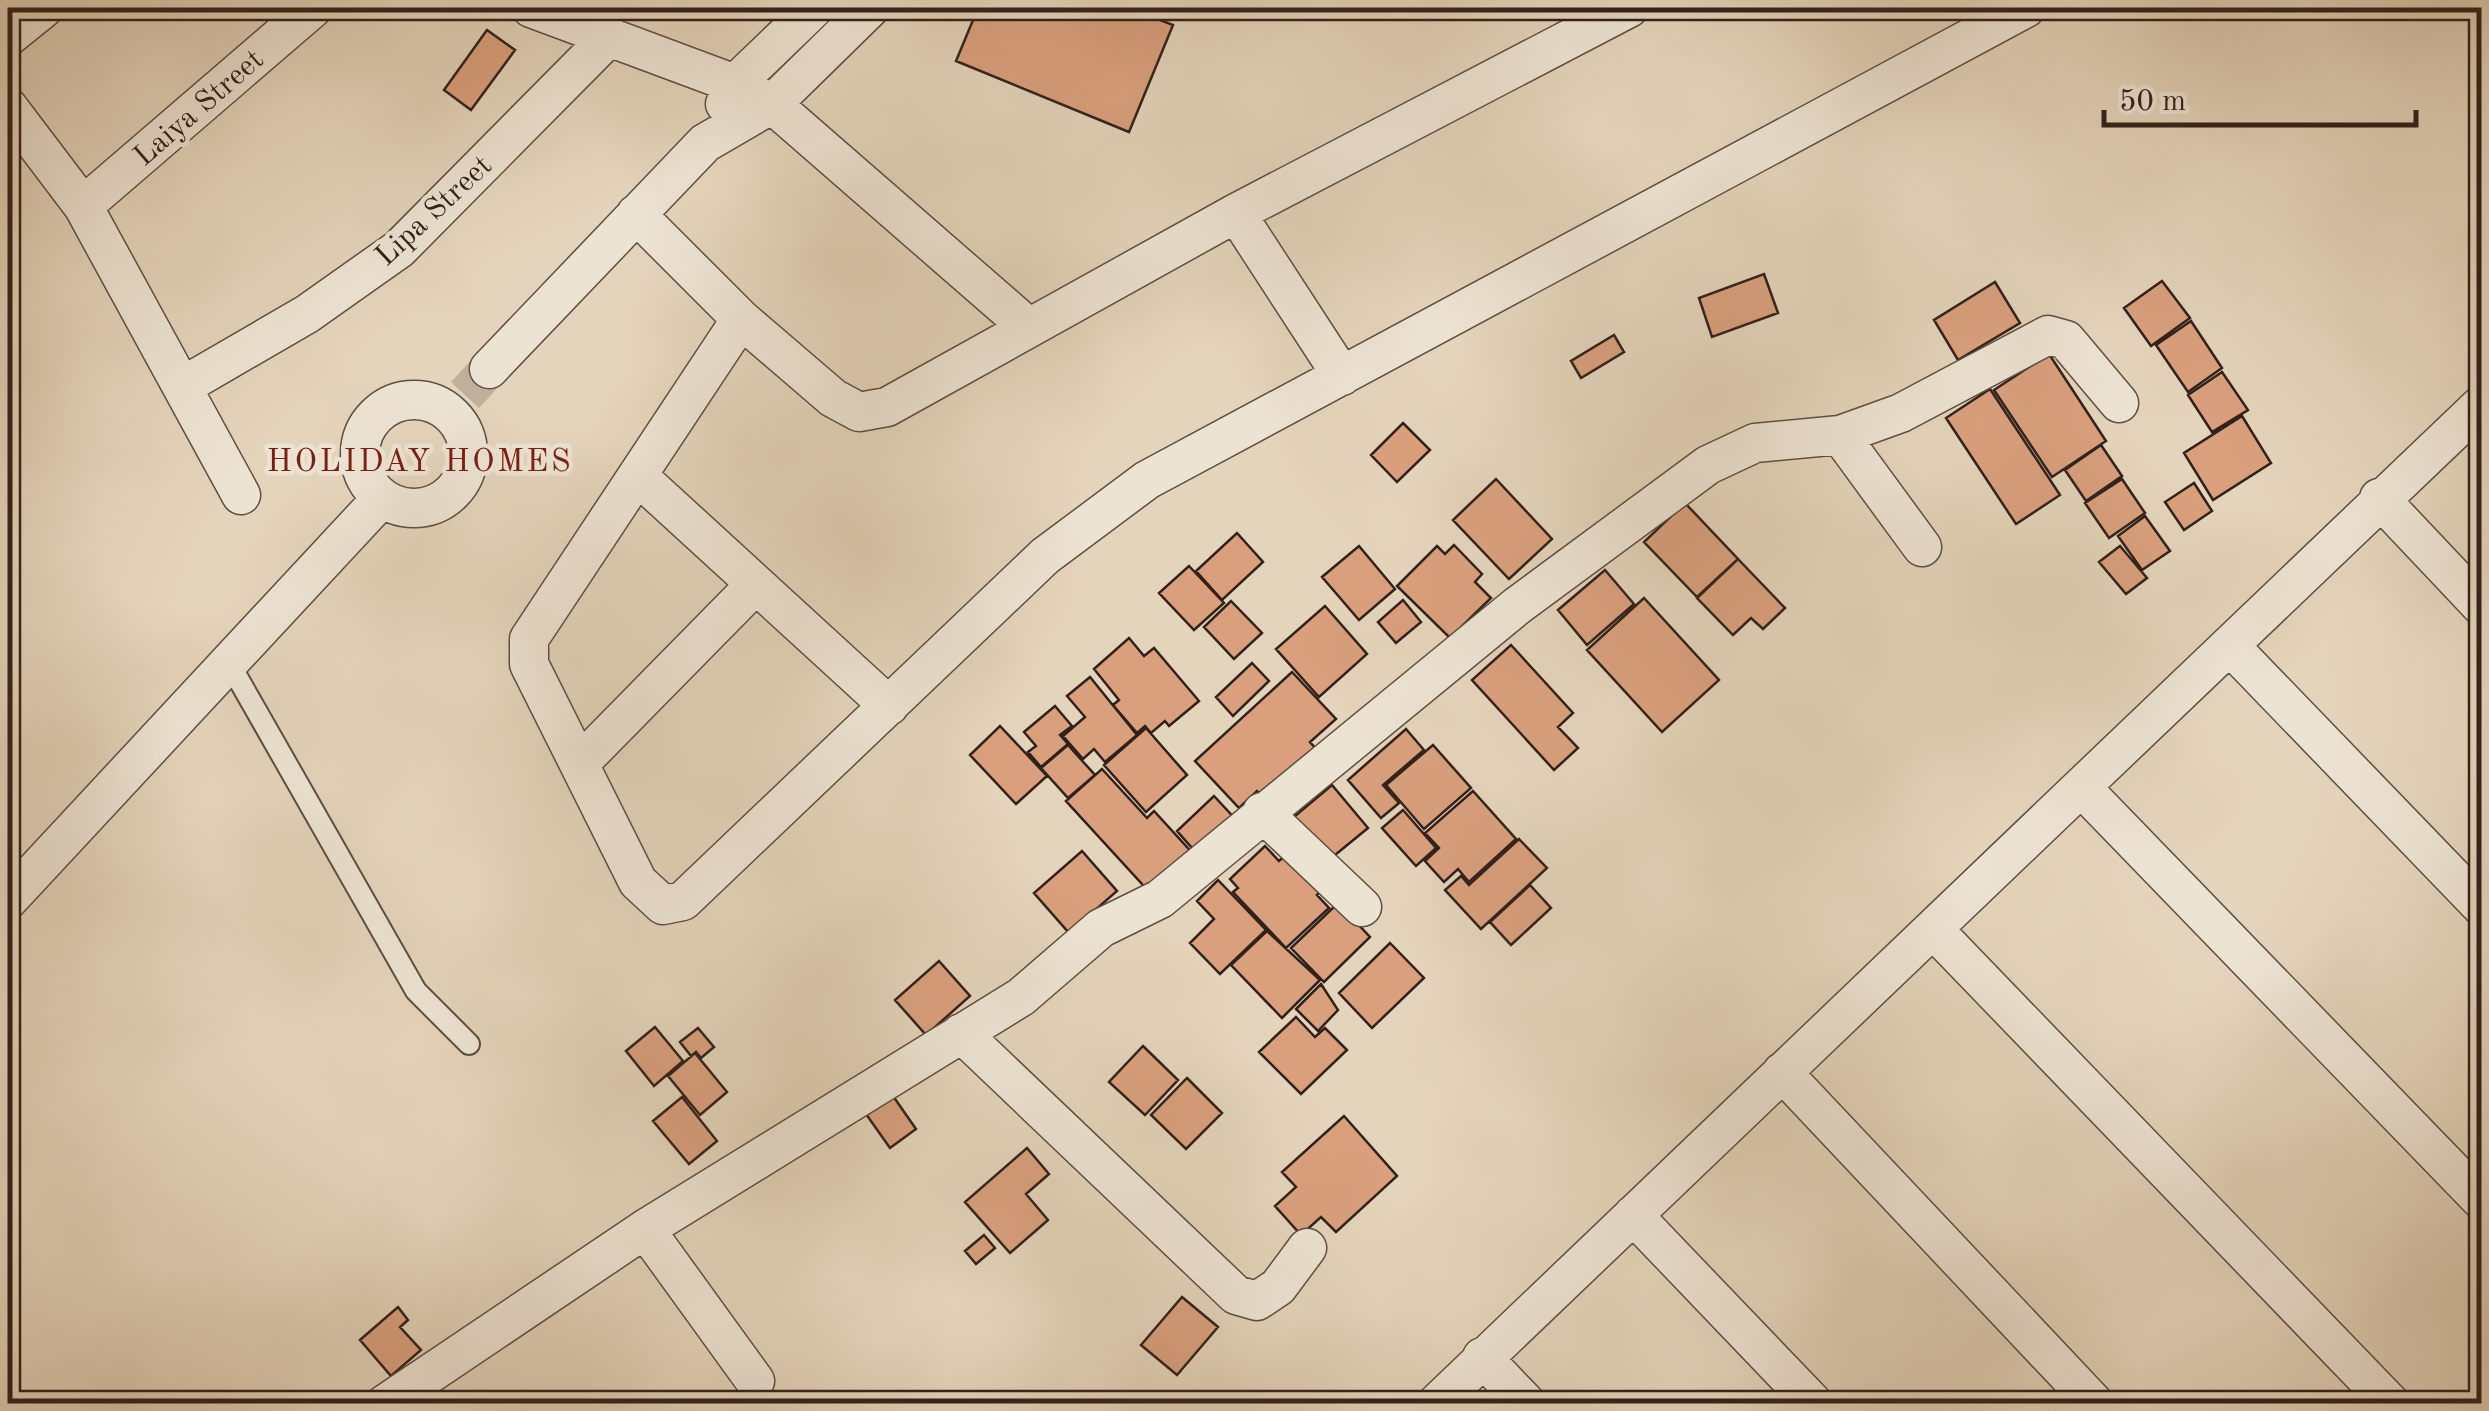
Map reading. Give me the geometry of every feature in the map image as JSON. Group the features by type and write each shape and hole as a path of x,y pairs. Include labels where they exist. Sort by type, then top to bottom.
{"street":[{"path":"8,36 44,8"},
{"name":"Laiya Street","path":"83,206 312,8"},
{"path":"531,8 735,84 772,104 1028,326"},
{"path":"705,144 735,84 814,8"},
{"path":"467,392 463,429 469,452 464,476 449,496 428,507 404,508 382,498 366,480 360,456 364,432 379,413 401,402 467,392 705,144 772,104 870,8"},
{"path":"636,214 742,319 833,398 859,412 887,407 1236,213 1630,8"},
{"path":"742,319 640,478 529,639 529,664 638,882 663,905 683,901 1045,556 1148,480 2026,8"},
{"name":"Lipa Street","path":"182,386 307,314 399,248 610,36"},
{"path":"8,107 83,206 241,495"},
{"path":"1236,213 1342,376"},
{"path":"385,1404 645,1229 1020,996 1101,928 1160,898 1517,606 1708,464 1755,443 1840,435 1901,413 2048,335 2066,340 2119,403"},
{"path":"1436,1404 2230,647 2379,498 2482,404"},
{"path":"1840,435 1922,547"},
{"path":"640,478 889,706"},
{"path":"8,900 382,498"},
{"path":"2379,498 2482,607"},
{"path":"580,762 754,586"},
{"path":"2230,647 2482,907"},
{"path":"2081,787 2482,1202"},
{"path":"1262,812 1362,907"},
{"path":"1933,929 2391,1404"},
{"path":"962,1033 1236,1294 1257,1302 1278,1287 1307,1248"},
{"path":"1782,1072 2095,1404"},
{"path":"1633,1215 1814,1404"},
{"path":"645,1229 756,1381"},
{"path":"1482,1357 1527,1404"}],"lane":[{"path":"228,661 416,991 468,1044"}],"building":[{"path":"978,8 1129,8 1173,25 1129,132 956,61"},
{"path":"487,30 515,50 471,110 444,90"},
{"path":"1764,274 1778,313 1712,337 1699,298"},
{"path":"2162,281 2190,318 2151,346 2124,308"},
{"path":"1995,282 2020,323 1958,360 1934,320"},
{"path":"2191,321 2222,368 2188,392 2156,345"},
{"path":"1614,335 1624,352 1581,378 1571,361"},
{"path":"2049,354 2106,441 2052,477 1994,390"},
{"path":"2222,372 2248,410 2212,432 2188,395"},
{"path":"1990,389 2060,495 2016,524 1946,418"},
{"path":"2242,416 2271,463 2213,500 2184,453"},
{"path":"1403,423 1430,450 1397,482 1371,455"},
{"path":"2101,445 2122,476 2086,501 2065,470"},
{"path":"1496,479 1552,539 1509,579 1453,520"},
{"path":"2122,479 2145,513 2109,538 2085,503"},
{"path":"2194,483 2212,511 2184,530 2165,502"},
{"path":"1685,503 1738,559 1697,597 1644,542"},
{"path":"2145,516 2170,551 2142,570 2118,536"},
{"path":"1237,533 1263,562 1222,600 1196,571"},
{"path":"1454,545 1482,574 1475,582 1491,598 1450,638 1397,586 1437,546 1445,554"},
{"path":"1359,546 1395,589 1359,620 1322,577"},
{"path":"2120,546 2147,578 2126,594 2099,562"},
{"path":"1738,559 1785,608 1763,629 1751,618 1733,635 1697,598"},
{"path":"1189,566 1224,603 1194,630 1159,593"},
{"path":"1605,570 1634,604 1587,645 1558,610"},
{"path":"1644,598 1719,680 1662,732 1587,650"},
{"path":"1403,600 1421,622 1396,643 1378,622"},
{"path":"1231,601 1262,633 1234,659 1204,627"},
{"path":"1325,606 1367,654 1319,697 1276,649"},
{"path":"1129,638 1144,656 1154,648 1199,701 1169,726 1165,721 1151,733 1145,726 1137,733 1113,705 1119,700 1094,669"},
{"path":"1511,645 1573,713 1558,727 1578,748 1554,770 1472,680"},
{"path":"1252,663 1269,681 1233,716 1216,697"},
{"path":"1292,672 1336,719 1310,742 1317,750 1263,798 1257,791 1239,808 1195,761"},
{"path":"1090,677 1137,735 1105,762 1094,749 1083,759 1063,736 1085,717 1067,696"},
{"path":"1055,706 1072,726 1060,735 1068,744 1041,767 1028,752 1036,746 1024,732"},
{"path":"1000,726 1047,776 1016,804 970,755"},
{"path":"1146,728 1187,775 1146,812 1104,765"},
{"path":"1406,729 1424,750 1383,785 1399,803 1381,818 1348,780"},
{"path":"1068,745 1095,775 1068,798 1041,768"},
{"path":"1433,745 1471,788 1424,829 1386,785"},
{"path":"1102,769 1147,818 1154,811 1196,857 1153,896 1066,801"},
{"path":"1332,785 1368,828 1324,864 1289,821"},
{"path":"1473,791 1516,839 1469,882 1458,869 1444,882 1425,861 1439,848 1425,833"},
{"path":"1214,796 1239,823 1201,858 1177,831"},
{"path":"1403,810 1436,848 1416,866 1382,828"},
{"path":"1519,839 1547,868 1481,929 1445,890 1461,876 1469,885"},
{"path":"1265,846 1279,861 1288,853 1322,890 1317,895 1329,908 1286,948 1233,892 1238,888 1230,879"},
{"path":"1082,851 1117,891 1069,933 1034,893"},
{"path":"1218,880 1266,930 1220,974 1190,943 1214,919 1197,901"},
{"path":"1530,885 1551,908 1511,945 1490,922"},
{"path":"1338,903 1370,937 1324,982 1291,948"},
{"path":"1267,931 1320,980 1282,1018 1231,965"},
{"path":"1390,943 1424,978 1372,1028 1339,993"},
{"path":"939,961 970,996 926,1035 895,1000"},
{"path":"1321,984 1338,1010 1318,1031 1296,1009"},
{"path":"1296,1017 1315,1037 1325,1028 1347,1050 1301,1094 1259,1052"},
{"path":"655,1027 683,1061 654,1086 626,1051"},
{"path":"698,1028 714,1047 701,1058 696,1052 691,1056 680,1042"},
{"path":"1143,1046 1178,1080 1145,1115 1109,1082"},
{"path":"695,1053 727,1092 700,1115 668,1076"},
{"path":"1187,1078 1222,1113 1186,1149 1151,1115"},
{"path":"893,1096 916,1129 890,1148 866,1114"},
{"path":"682,1097 717,1141 689,1164 653,1121"},
{"path":"1344,1116 1397,1176 1336,1232 1321,1217 1301,1235 1275,1206 1296,1187 1282,1172"},
{"path":"1027,1148 1049,1174 1026,1194 1048,1220 1010,1253 965,1202"},
{"path":"984,1235 995,1248 976,1264 965,1251"},
{"path":"1182,1297 1218,1327 1177,1375 1141,1345"},
{"path":"398,1307 408,1320 400,1327 421,1350 391,1376 360,1340"}],"tunnel":[{"path":"465,395 489,369"}],"district":[{"name":"HOLIDAY HOMES","path":"420,460"}]}
